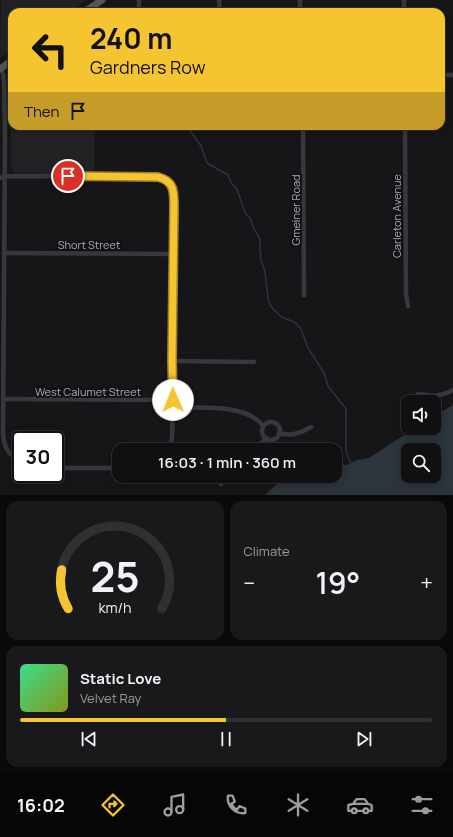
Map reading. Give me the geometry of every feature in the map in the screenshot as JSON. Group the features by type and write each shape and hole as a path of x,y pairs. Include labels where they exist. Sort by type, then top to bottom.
{"main road":[{"path":"90,8 102,0"}],"street":[{"path":"1,68 5,90 2,177 4,253 2,325 3,433 5,445 12,457"},
{"name":"Gmeiner Road","path":"303,130 304,295"},
{"name":"Carleton Avenue","path":"405,130 406,293 408,306"},
{"path":"2,177 158,177 170,183 174,192 172,361 173,408 171,443"},
{"name":"Short Street","path":"4,253 174,254"},
{"path":"172,361 254,362"},
{"path":"418,394 437,396 453,390"},
{"name":"West Calumet Street","path":"3,399 173,400"},
{"path":"173,408 227,409 249,415 258,420 264,426"},
{"path":"268,422 273,422 276,423 279,428 279,433 276,438 270,439 265,437 262,432 264,426 268,422"},
{"path":"279,433 284,435 293,435 298,434 310,427"},
{"path":"261,443 267,438"},
{"path":"64,468 112,468"}],"shaded area":[{"path":"1,0 87,0 75,8 8,8 8,53 0,58"},
{"path":"11,130 95,130 94,176 15,173 11,166"},
{"path":"453,405 453,495 265,495 278,483 342,483 342,464 346,465 357,460 369,458 404,435 441,435 441,412"}],"waterway":[{"path":"188,130 201,146 207,163 228,175 232,184 237,189 245,213 250,218 260,239 261,260 265,272 270,305 282,317 296,323 301,329 308,348 324,373 328,386 346,409 346,451 351,464"}],"route":[{"path":"68,176 158,177 166,180 172,187 174,192 173,400"}]}
